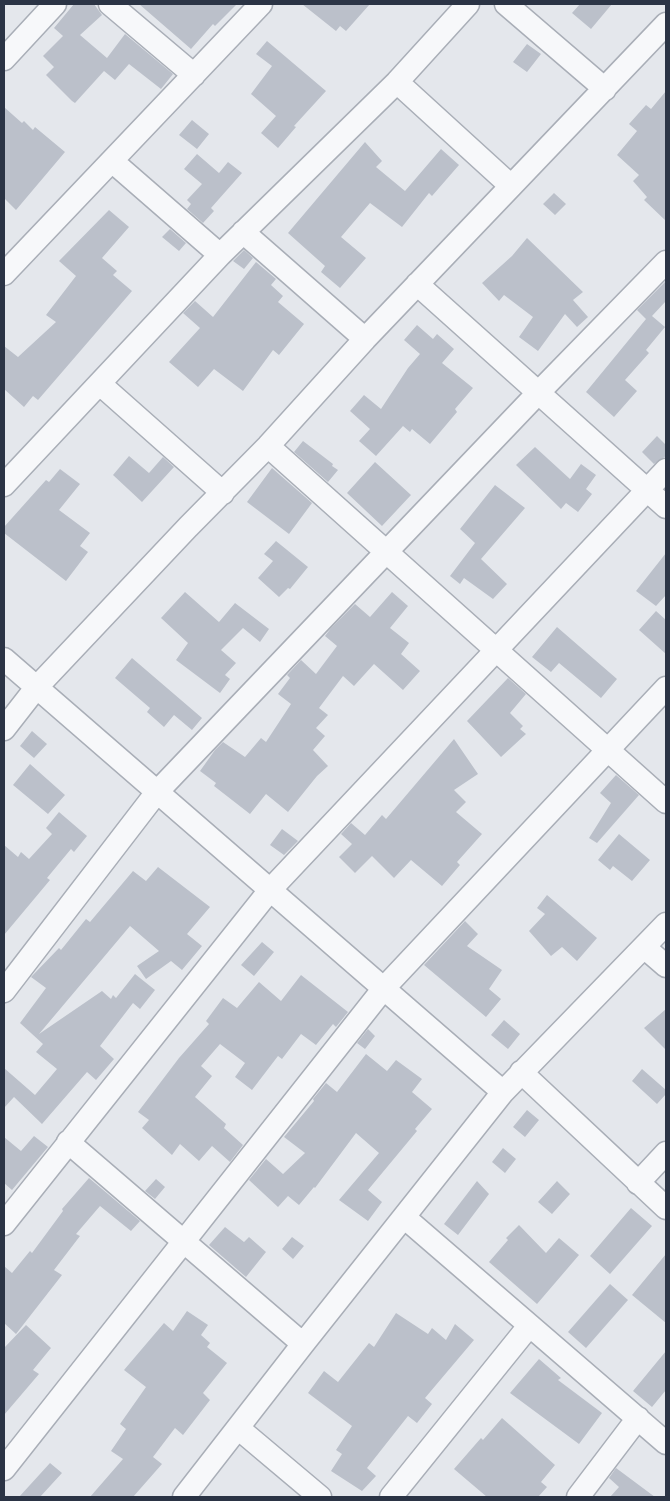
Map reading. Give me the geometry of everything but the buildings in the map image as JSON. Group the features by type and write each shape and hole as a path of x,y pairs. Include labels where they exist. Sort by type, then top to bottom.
{"street":[{"path":"9,44 55,4"},
{"path":"110,4 194,74"},
{"path":"4,274 261,4"},
{"path":"4,485 220,255 397,82 468,4"},
{"path":"506,4 606,89"},
{"path":"4,729 36,688 268,446 417,284 663,32"},
{"path":"397,82 511,186"},
{"path":"112,161 220,255"},
{"path":"243,232 365,339"},
{"path":"4,991 157,792 539,392 666,262"},
{"path":"417,284 666,507"},
{"path":"100,384 223,493"},
{"path":"268,446 666,802"},
{"path":"8,1208 68,1142 270,890 666,470"},
{"path":"4,659 503,1092"},
{"path":"4,1469 384,988 666,688"},
{"path":"184,1497 302,1344 503,1092 666,924"},
{"path":"644,947 666,966"},
{"path":"521,1072 666,1208"},
{"path":"68,1142 302,1344"},
{"path":"638,1183 666,1153"},
{"path":"404,1217 666,1443"},
{"path":"391,1497 529,1326"},
{"path":"578,1497 638,1418"},
{"path":"238,1428 320,1497"}]}
